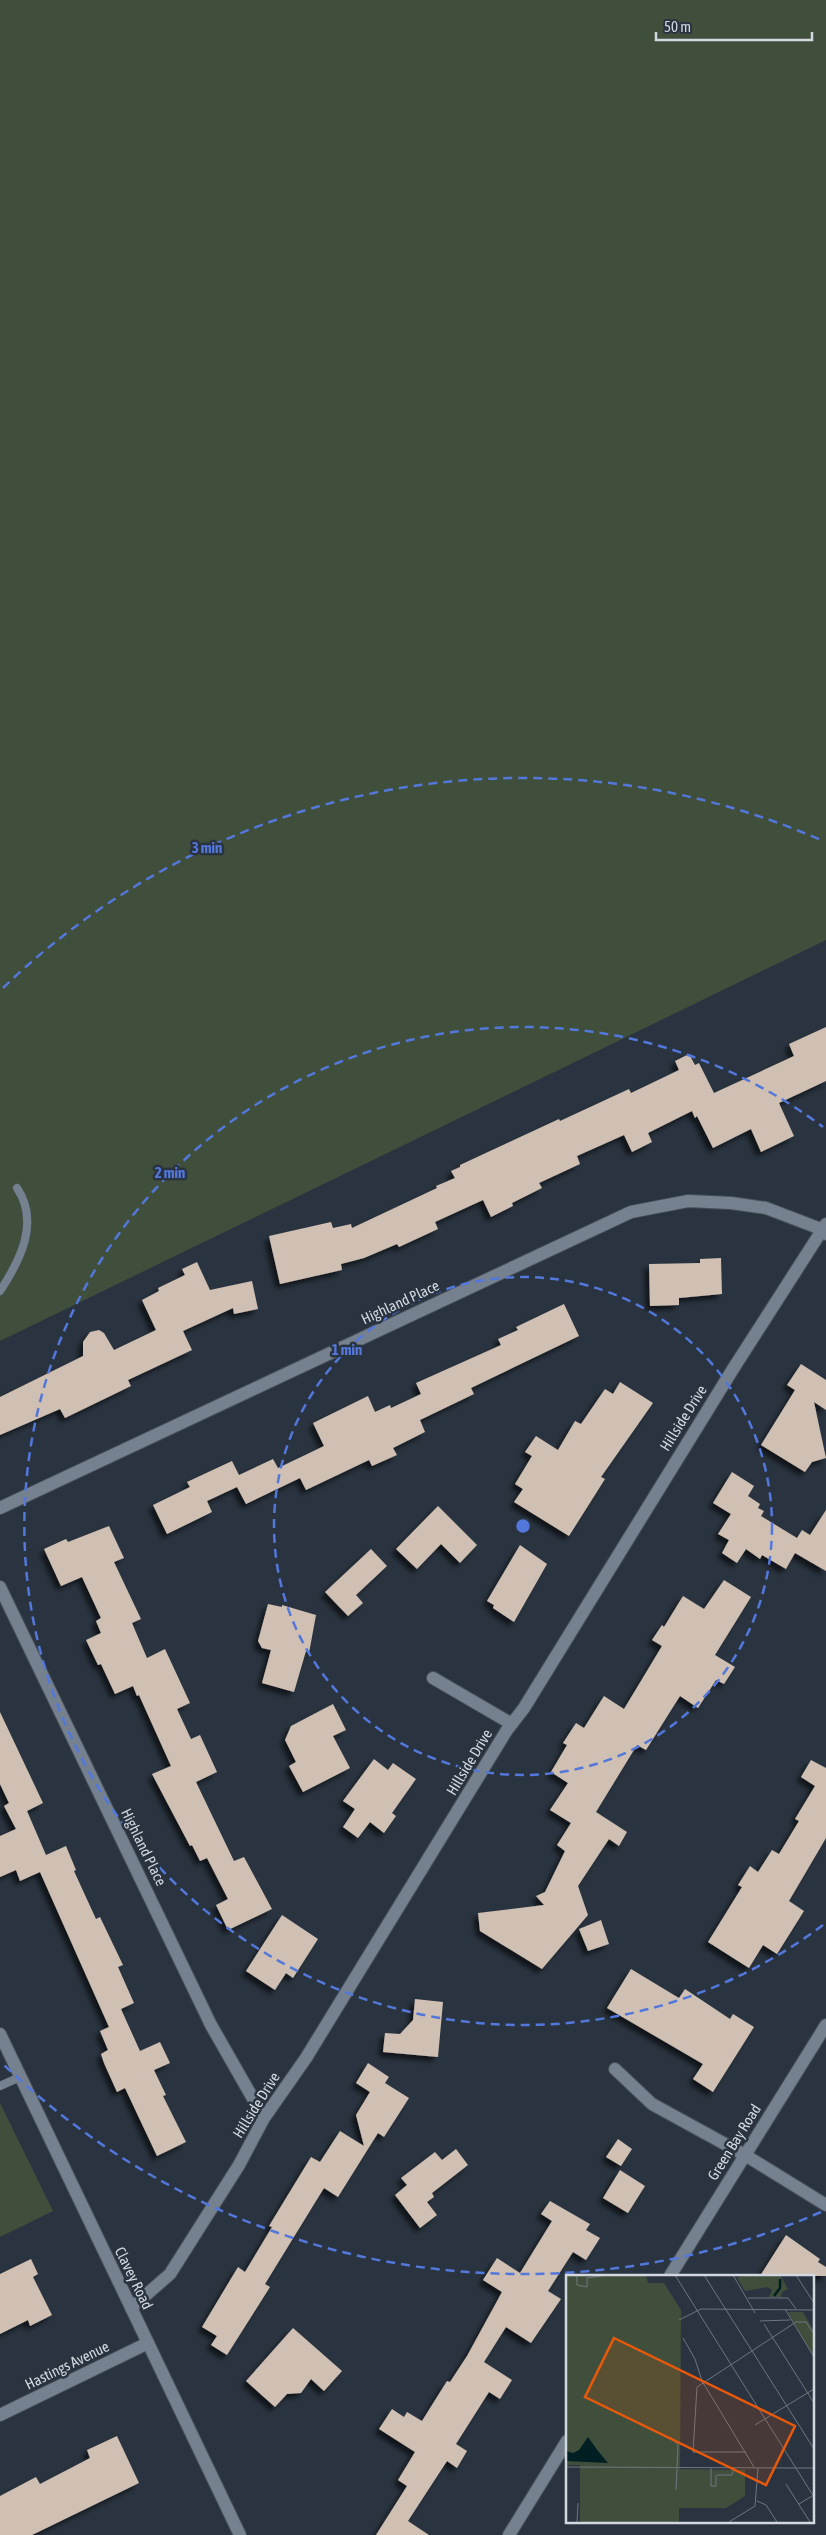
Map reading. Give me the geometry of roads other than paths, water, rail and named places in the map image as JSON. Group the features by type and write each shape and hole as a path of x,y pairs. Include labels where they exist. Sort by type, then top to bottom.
{"street":[{"name":"Highland Place","path":"0,1508 631,1212 688,1201 731,1203 766,1208 824,1229"},
{"name":"Hillside Drive","path":"130,2308 170,2274 238,2165 264,2118 306,2058 733,1369 824,1229"},
{"name":"Highland Place","path":"0,1587 211,2025 264,2118"},
{"path":"433,1678 512,1724"},
{"name":"Green Bay Road","path":"671,2275 826,2025"},
{"name":"Clavey Road","path":"0,2034 240,2535"},
{"path":"615,2069 652,2104 745,2155 826,2206"},
{"name":"Hastings Avenue","path":"0,2415 148,2343"},
{"path":"509,2535 566,2443"}],"lane":[{"path":"0,1292 16,1268 26,1240 28,1211 24,1198 17,1188"},
{"path":"0,2086 20,2077"}]}
